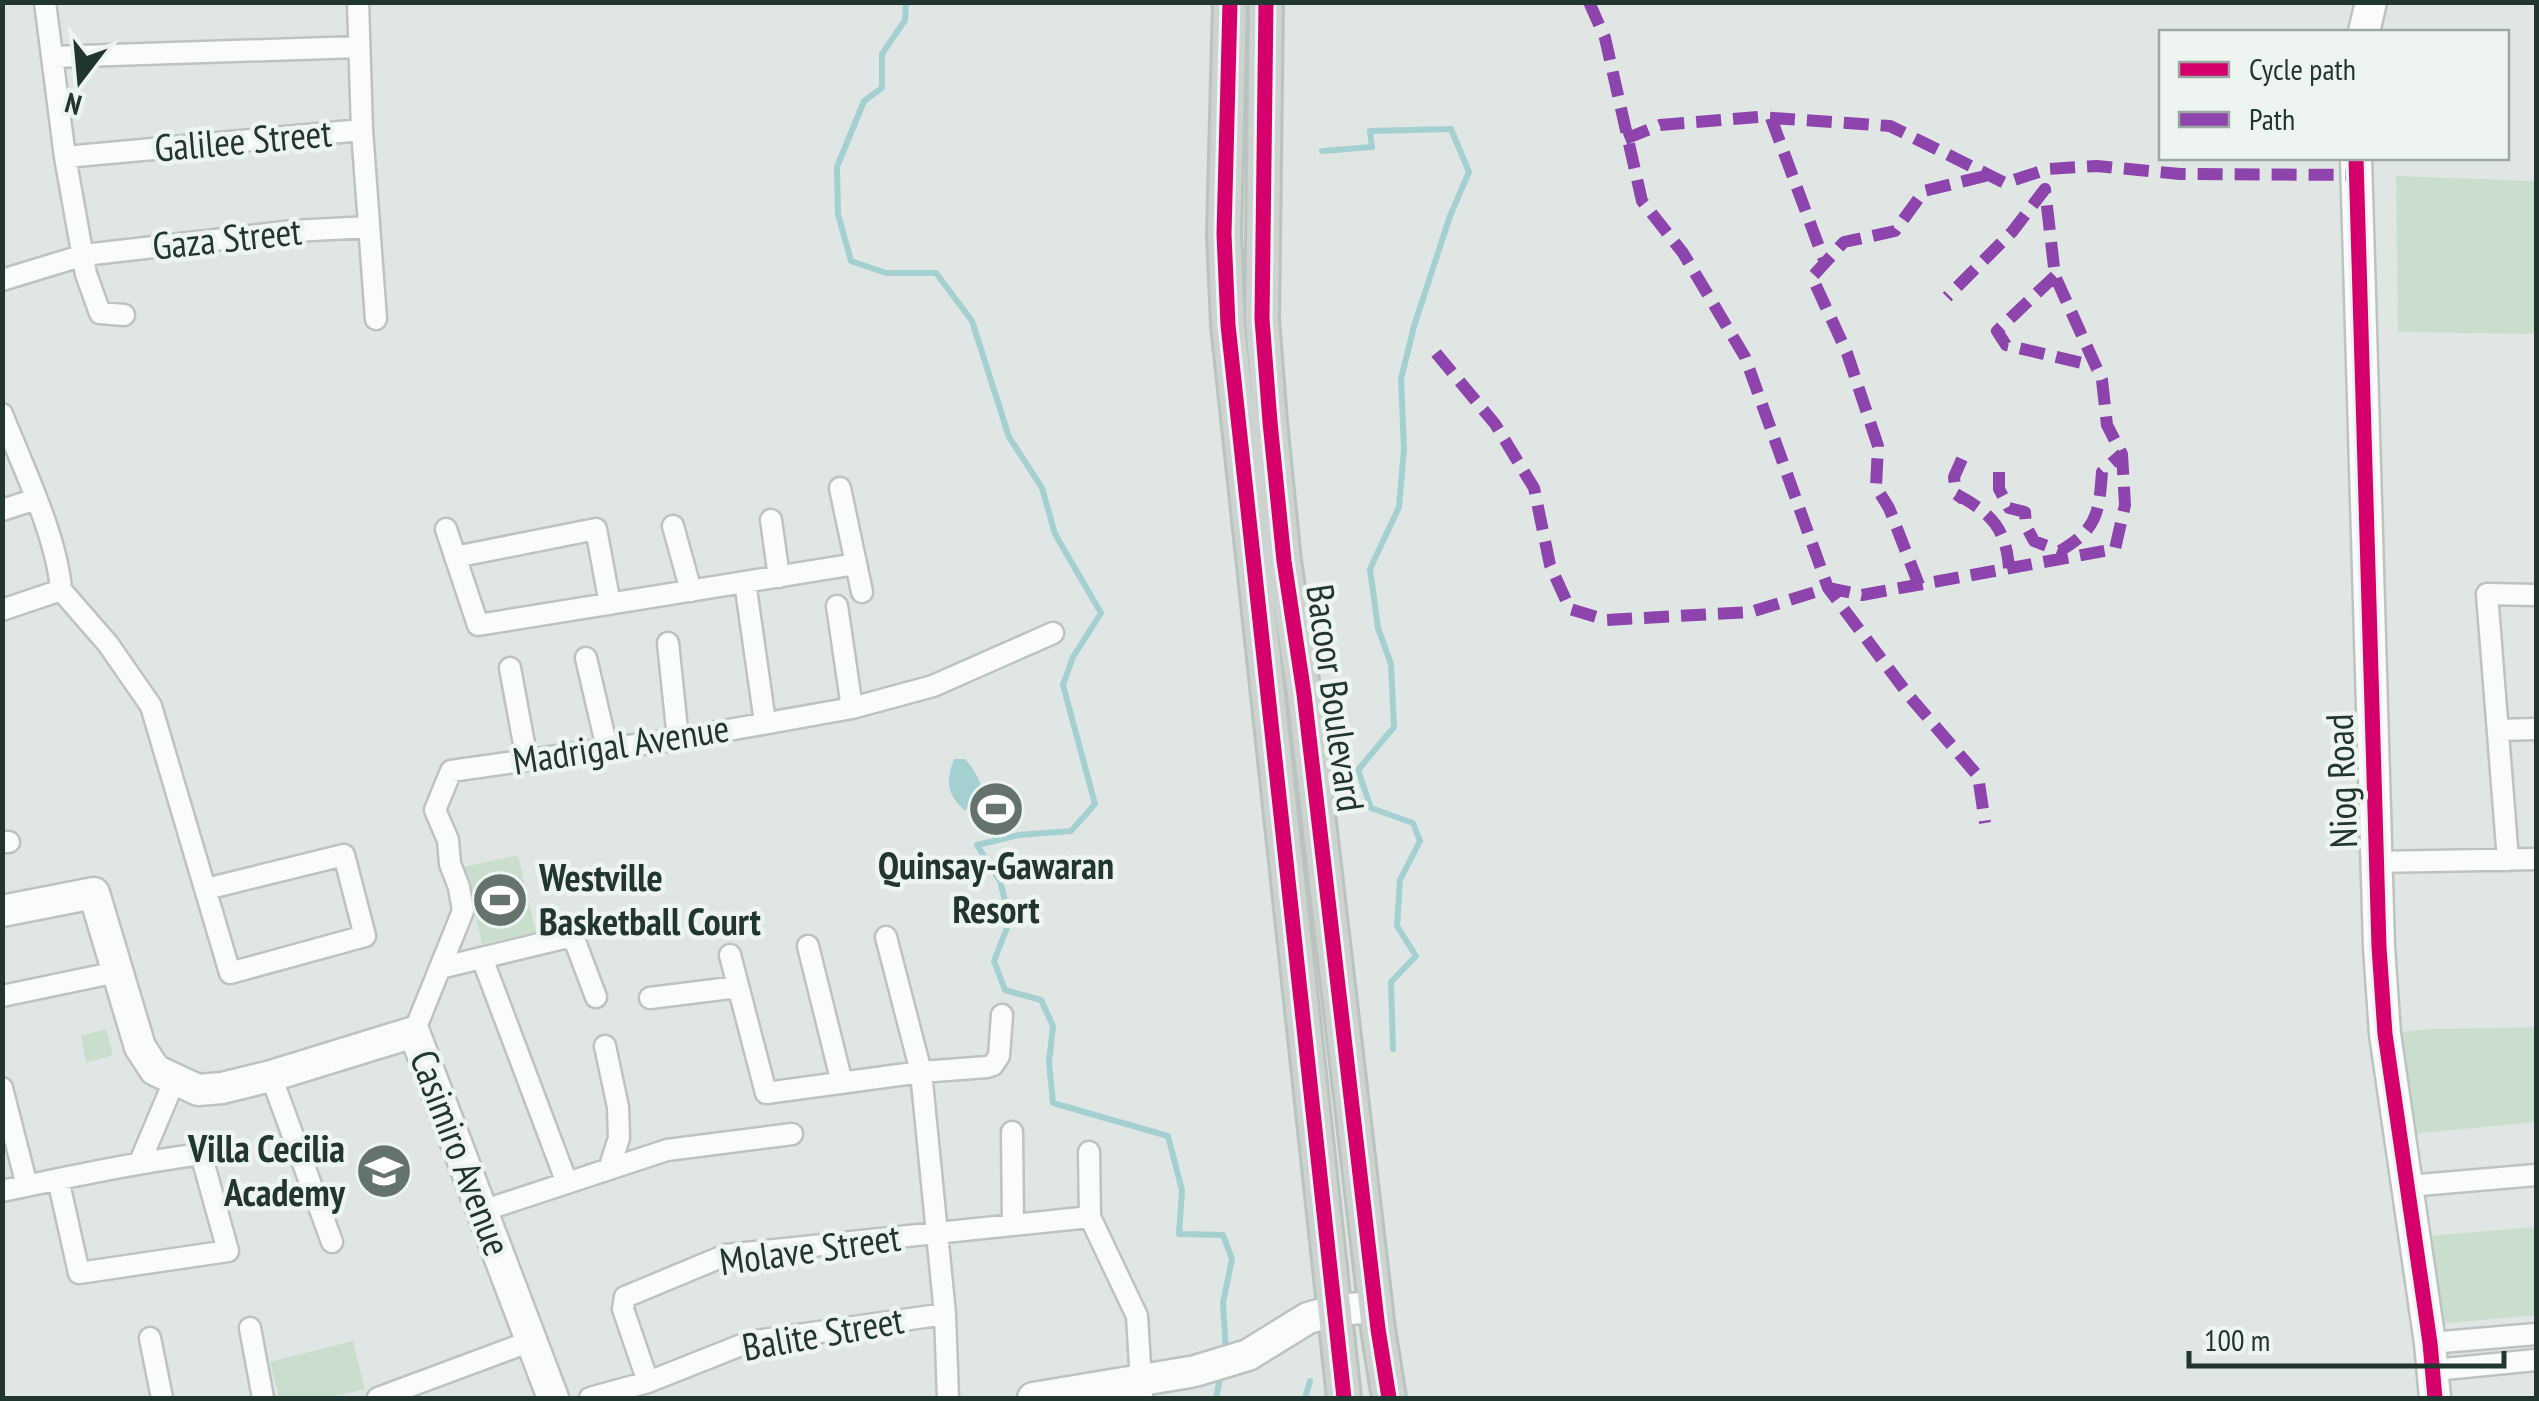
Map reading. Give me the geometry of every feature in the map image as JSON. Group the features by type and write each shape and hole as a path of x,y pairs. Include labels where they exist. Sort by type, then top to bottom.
{"main road":[{"name":"Bacoor Boulevard","path":"1230,2 1224,234 1228,324 1344,1398"},
{"name":"Bacoor Boulevard","path":"1266,2 1262,319 1270,422 1284,562 1304,694 1390,1398"}],"street":[{"path":"45,2 65,157 86,274 98,310 104,315 124,314"},
{"path":"358,2 362,130 376,319"},
{"path":"2364,30 2371,2"},
{"path":"52,57 359,47"},
{"name":"Galilee Street","path":"65,157 362,130"},
{"name":"Niog Road","path":"2356,160 2379,947 2386,1034 2433,1370"},
{"name":"Gaza Street","path":"2,280 84,256 273,233 369,227"},
{"path":"2,414 36,499 60,572 61,590 108,644 151,706 230,973 365,936 344,855 206,889"},
{"path":"840,488 862,592"},
{"path":"2,510 36,499"},
{"path":"771,520 779,577"},
{"path":"673,526 691,591"},
{"path":"446,528 478,625 856,564"},
{"path":"455,557 596,529 610,604"},
{"path":"745,582 765,722"},
{"path":"2,610 61,590"},
{"path":"2508,860 2488,594 2536,594"},
{"path":"836,606 852,708"},
{"name":"Madrigal Avenue","path":"414,1032 462,911 448,840 436,810 451,771 678,739 852,708 933,686 1053,633"},
{"path":"668,643 678,739"},
{"path":"586,658 607,748"},
{"path":"510,668 527,760"},
{"path":"2498,730 2536,729"},
{"path":"2377,862 2536,859"},
{"path":"2,911 94,893 140,1047 155,1070 175,1079 140,1162"},
{"path":"440,968 568,937 576,944 596,997"},
{"path":"886,937 921,1072 945,1314 948,1398"},
{"path":"808,946 842,1083"},
{"path":"730,955 766,1094 993,1066 999,1056 1002,1016"},
{"path":"482,958 567,1183"},
{"path":"2,996 118,972"},
{"path":"650,998 738,986"},
{"name":"Casimiro Avenue","path":"175,1079 198,1090 222,1088 414,1032 553,1398"},
{"path":"605,1046 618,1107 619,1138 609,1169"},
{"path":"271,1076 332,1242"},
{"path":"2,1088 27,1186"},
{"path":"1012,1132 1013,1225"},
{"path":"482,1211 667,1150 792,1134"},
{"path":"1089,1152 1090,1217 1137,1316 1142,1389"},
{"path":"2,1191 27,1186 58,1179 140,1162 200,1154 228,1250 78,1273 58,1179"},
{"path":"2408,1186 2536,1174"},
{"name":"Molave Street","path":"648,1382 622,1303 630,1294 726,1255 1090,1217"},
{"path":"1033,1398 1142,1389 1248,1355 1308,1318 1336,1310 1376,1307"},
{"name":"Balite Street","path":"590,1398 648,1382 749,1342 945,1314"},
{"path":"250,1328 263,1398"},
{"path":"2433,1370 2536,1334"},
{"path":"150,1338 162,1398"},
{"path":"378,1398 531,1341"},
{"path":"2433,1370 2536,1360"}],"green space":[{"path":"2396,176 2536,181 2536,334 2398,332"},
{"name":"Westville Basketball Court","path":"518,855 536,932 482,944 464,867"},
{"path":"2536,1027 2536,1122 2400,1135 2385,1034"},
{"path":"106,1029 113,1055 86,1063 81,1036"},
{"path":"2536,1227 2536,1315 2427,1325 2415,1237"},
{"path":"353,1341 365,1389 326,1398 279,1398 270,1362"}],"water":[{"path":"954,759 965,759 977,776 981,794 977,808 964,810 951,792 949,780"}],"waterway":[{"path":"906,2 905,20 882,54 882,88 864,101 837,167 838,214 851,261 886,273 936,273 972,321 1009,437 1042,488 1055,534 1101,613 1073,657 1063,685 1095,804 1071,831 1019,835 977,845 1000,881 1010,920 994,961 1005,990 1041,1000 1053,1026 1049,1062 1053,1103 1168,1136 1182,1190 1179,1234 1223,1235 1232,1259 1223,1303 1226,1352"},
{"path":"1322,151 1372,147 1370,131 1451,129 1469,172 1450,216 1414,326 1401,379 1404,449 1399,507 1370,569 1378,628 1391,664 1394,727 1358,770 1371,808 1413,823 1420,841 1400,880 1397,926 1416,956 1391,982 1393,1049"},
{"path":"1216,1398 1221,1374"},
{"path":"1305,1398 1310,1381"}],"marked path":[{"path":"1589,2 1605,38 1642,201 1683,253 1745,357 1828,588 1910,697 1978,776 1985,823"},
{"path":"1625,139 1660,125 1758,117 1890,126 2005,183 2048,169 2097,166 2180,174 2356,175"},
{"path":"1771,118 1825,263"},
{"path":"1919,585 1889,508 1876,487 1878,446 1847,353 1812,277 1844,242 1895,231 1924,191 1989,175"},
{"path":"1436,353 1495,424 1534,488 1550,565 1570,609 1606,620 1751,612 1828,588 1862,595 2115,549 2125,505 2122,454 2107,425 2102,380 2055,276 2045,189 2012,232 1947,297"},
{"path":"2055,276 1997,331 2006,345 2095,366"},
{"path":"1999,472 1999,489 2009,508 2025,512 2026,526 2034,541 2060,551 2089,527 2097,510 2102,472 2122,454"},
{"path":"1962,459 1954,477 1956,494 1963,499"},
{"path":"1956,494 1994,523 2004,542 2009,568"}],"cycle path":[{"path":"1230,2 1224,234 1228,325 1344,1398"},
{"path":"1266,2 1262,319 1270,422 1389,1398"},
{"path":"2356,160 2379,947 2385,1034 2435,1398"}],"place":[{"name":"Quinsay-Gawaran Resort","path":"996,809"},
{"name":"Westville Basketball Court","path":"500,900"},
{"name":"Villa Cecilia Academy","path":"384,1171"}]}
